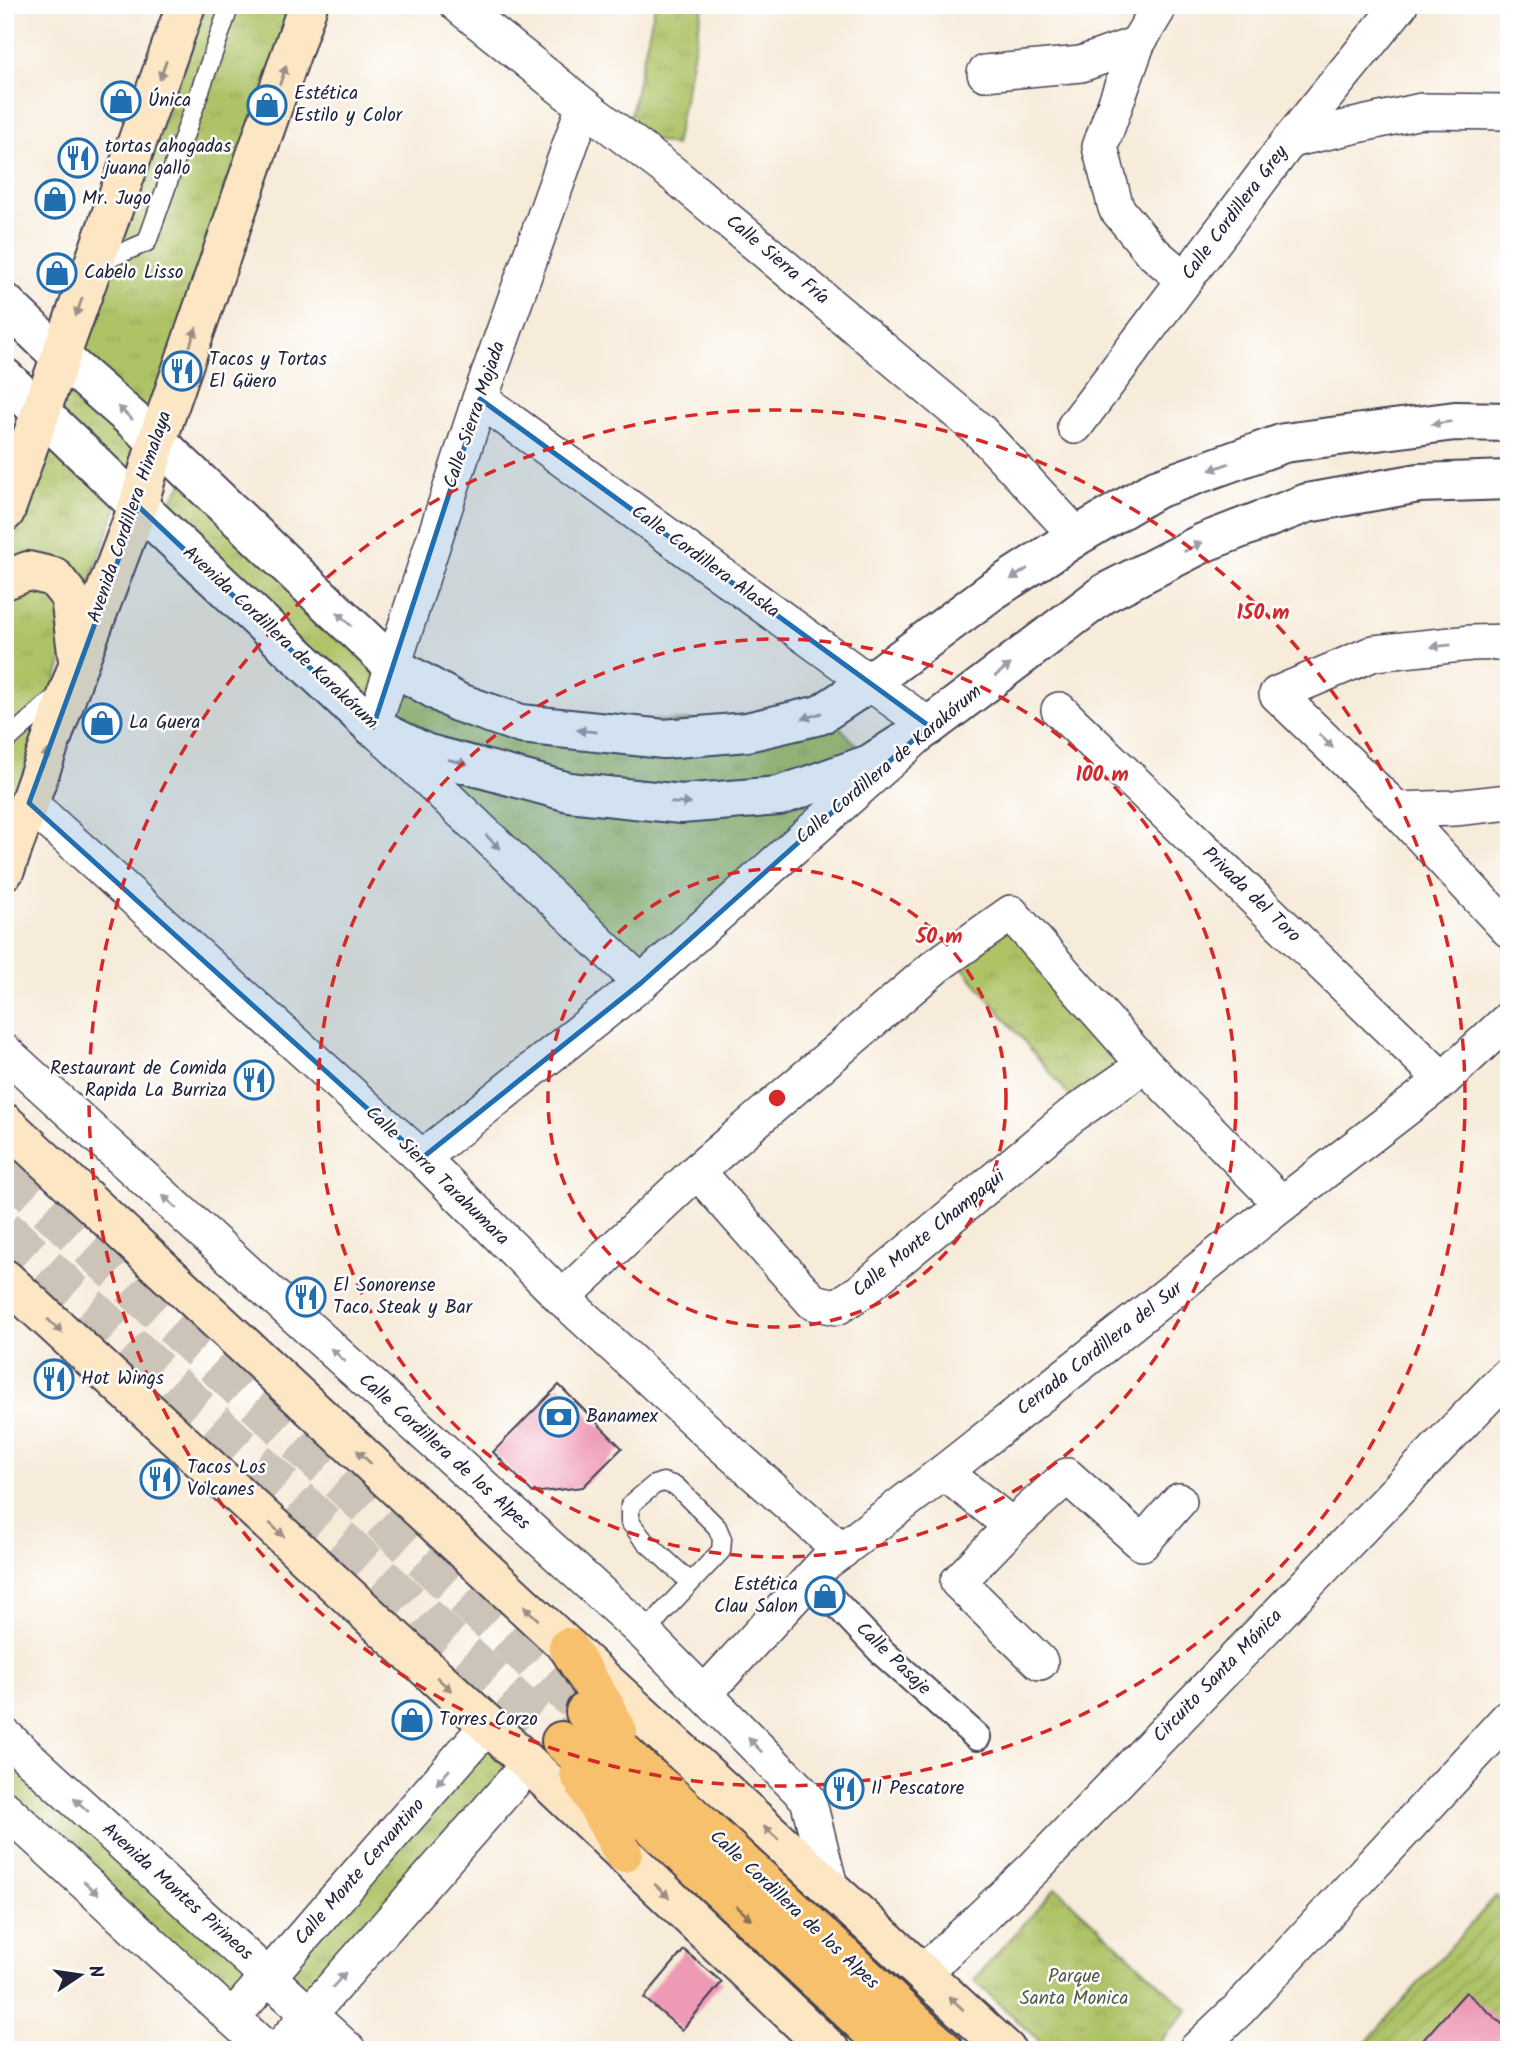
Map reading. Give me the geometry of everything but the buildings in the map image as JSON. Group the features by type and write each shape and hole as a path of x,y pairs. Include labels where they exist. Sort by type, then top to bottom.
{"highway":[{"path":"568,1647 604,1705 633,1762"},
{"path":"573,1727 623,1853"},
{"name":"Calle Cordillera de los Alpes","path":"573,1727 633,1762 652,1802 944,2050"},
{"name":"Calle Cordillera de los Alpes","path":"573,1727 652,1802 891,2050"}],"main road":[{"path":"5,512 186,5"},
{"name":"Avenida Cordillera Himalaya","path":"5,870 138,506 157,441 308,5"},
{"path":"5,580 28,571 54,578 70,597 75,674"},
{"name":"Calle Cordillera de los Alpes","path":"5,1123 22,1147 1006,2050"},
{"path":"5,1279 488,1725 830,2050"}],"street":[{"name":"Calle Sierra Fría","path":"458,5 672,173 980,431 1077,536"},
{"path":"1157,5 1157,11 1137,44 1100,147 1116,208 1151,251 1185,280"},
{"name":"Calle Cordillera Grey","path":"1075,426 1290,140 1400,5"},
{"path":"985,73 1081,64 1137,44"},
{"name":"Calle Sierra Mojada","path":"373,727 480,399 584,106"},
{"path":"1290,140 1421,111 1509,112"},
{"path":"5,303 61,357 157,441 393,666 457,702 521,724 664,739 747,732 820,715 870,682 992,591 1156,489 1284,443 1455,421 1509,422"},
{"name":"Avenida Cordillera de Karakórum","path":"5,378 373,727 425,753 569,792 681,804 779,796 870,764 929,726"},
{"name":"Calle Cordillera Alaska","path":"480,399 929,726"},
{"name":"Calle Cordillera de Karakórum","path":"422,1158 641,983 929,726 1105,593 1205,542 1307,503 1419,483 1509,480"},
{"path":"1509,642 1374,653 1277,694 1397,810 1509,930"},
{"name":"Privada del Toro","path":"1059,710 1443,1080"},
{"path":"373,727 641,983"},
{"path":"1397,810 1455,808 1509,802"},
{"name":"Calle Sierra Tarahumara","path":"29,803 422,1158 562,1298 842,1551"},
{"path":"562,1298 697,1171 936,966 1011,913 1145,1065 1282,1204"},
{"name":"Cerrada Cordillera del Sur","path":"705,1693 825,1563 1443,1080 1509,1019"},
{"name":"Calle Cordillera de los Alpes","path":"5,1052 645,1634 705,1693 808,1799 830,1886"},
{"name":"Calle Monte Champaqui","path":"697,1171 813,1302 837,1307 860,1292 1071,1116 1145,1065"},
{"name":"Circuito Santa Mónica","path":"923,1973 1035,1867 1509,1374"},
{"path":"944,1472 1012,1526"},
{"path":"1040,1662 958,1582 1012,1526 1066,1476 1142,1543 1179,1501"},
{"name":"Calle Pasaje","path":"811,1577 883,1653 977,1737"},
{"path":"1196,2050 1239,2009 1509,1717"},
{"name":"Calle Monte Cervantino","path":"232,2018 488,1725"},
{"name":"Avenida Montes Pirineos","path":"5,1736 348,2050"},
{"path":"278,2050 529,1764"},
{"path":"5,1809 267,2050"}],"lane":[{"path":"94,264 147,242 230,5"},
{"path":"5,742 75,674"},
{"path":"645,1634 721,1551 722,1539 717,1527 676,1486 663,1482 654,1485 629,1505 630,1522 642,1538 690,1582"}],"highlighted area":[{"path":"480,399 929,726 641,983 422,1158 29,803 138,506 373,727"}],"green space":[{"path":"206,5 293,5 5,825 5,567"},
{"path":"655,5 703,5 675,146 627,131"},
{"path":"186,478 468,718 835,722 876,766 640,973 164,510"},
{"path":"1013,925 1126,1059 1073,1100 958,962"},
{"path":"488,1725 529,1764 310,2013 348,2050 278,2050 309,2014 269,1976"},
{"path":"5,1736 269,1976 232,2018 5,1809"},
{"name":"Parque Santa Monica","path":"1056,1888 1188,2010 1153,2050 1049,2050 974,1980"},
{"path":"1496,1896 1509,1908 1509,2050 1359,2050"}],"tunnel":[{"path":"5,1170 585,1712"},
{"path":"5,1228 561,1741"}],"place":[{"name":"Única","path":"121,101"},
{"name":"Estética Estilo y Color","path":"267,105"},
{"name":"tortas ahogadas juana gallo","path":"78,158"},
{"name":"Mr. Jugo","path":"55,199"},
{"name":"Cabelo Lisso","path":"57,273"},
{"name":"Tacos y Tortas El Güero","path":"182,371"},
{"name":"La Guera","path":"102,723"},
{"name":"Restaurant de Comida Rapida La Burriza","path":"254,1080"},
{"name":"El Sonorense Taco Steak y Bar","path":"306,1297"},
{"name":"Hot Wings","path":"54,1379"},
{"name":"Banamex","path":"559,1417"},
{"name":"Tacos Los Volcanes","path":"160,1479"},
{"name":"Estética Clau Salon","path":"825,1596"},
{"name":"Torres Corzo","path":"412,1720"},
{"name":"Il Pescatore","path":"844,1789"}]}
